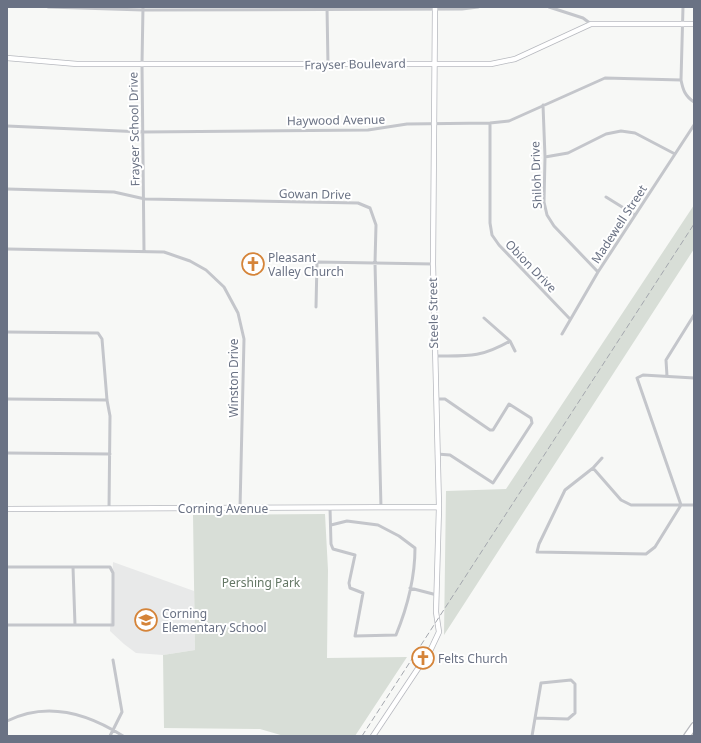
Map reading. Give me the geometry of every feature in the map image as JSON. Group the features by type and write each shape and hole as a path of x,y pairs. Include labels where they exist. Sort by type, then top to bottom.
{"highway":[{"path":"687,736 694,726"}],"street":[{"path":"48,7 143,9 462,9 478,7"},
{"path":"549,7 583,18 590,24"},
{"path":"683,7 681,80 684,91 694,102"},
{"path":"327,8 328,65"},
{"name":"Steele Street","path":"373,736 431,649 439,632 437,595 439,507 435,399 433,264 435,8"},
{"name":"Frayser School Drive","path":"143,9 142,64 144,251"},
{"name":"Frayser Boulevard","path":"7,58 77,64 491,64 509,61 590,24 694,24"},
{"name":"Haywood Avenue","path":"7,126 143,132 368,130 407,124 490,123 509,121 605,78 681,80"},
{"name":"Shiloh Drive","path":"542,105 545,157 544,202 547,215 554,226 598,272"},
{"name":"Obion Drive","path":"490,123 490,223 492,235 499,245 570,319"},
{"name":"Madewell Street","path":"562,334 598,272 694,125"},
{"path":"545,157 568,153 606,134 621,131 635,133 675,154"},
{"name":"Gowan Drive","path":"7,190 114,192 144,199 358,204 370,208 376,225 375,263 380,508"},
{"path":"606,198 635,215"},
{"name":"Winston Drive","path":"7,249 164,252 190,261 206,270 224,287 238,313 244,339 240,508"},
{"path":"316,307 317,262 433,264"},
{"path":"667,376 666,360 694,315"},
{"path":"484,318 510,341 515,351"},
{"path":"7,332 98,334 102,339 106,400 110,416 109,509"},
{"path":"434,356 475,356 492,351 510,341"},
{"path":"681,505 637,378 643,376 694,378"},
{"path":"7,399 106,400"},
{"path":"435,399 445,399 490,430 493,430 509,404 531,418 532,423 493,483 450,455 437,454"},
{"path":"7,453 110,454"},
{"path":"602,458 593,468 565,490 539,544 537,552 646,554 655,547 681,505"},
{"path":"593,468 621,500 631,505 694,505"},
{"name":"Corning Avenue","path":"7,509 439,507"},
{"path":"330,508 330,544 333,549 355,555 349,583 350,588 363,593 356,636 396,635 404,616 410,588 415,548 399,536 378,525 347,521 331,525"},
{"path":"7,567 110,567 113,573 113,625 7,625"},
{"path":"73,567 75,625"},
{"path":"410,588 437,595"},
{"path":"110,736 122,712 112,660"},
{"path":"532,736 536,718 540,684 571,680 575,684 575,713 568,719 536,718"},
{"path":"7,721 38,711 64,711 91,718 123,736"}],"shaded area":[{"path":"113,562 194,591 195,650 163,655 136,653 110,631"}],"green space":[{"path":"694,205 694,249 444,635 446,491 506,489"},
{"name":"Pershing Park","path":"325,514 328,570 327,658 407,657 355,736 284,736 260,729 164,728 163,655 195,650 193,515"}],"railway":[{"path":"362,736 694,224"}],"place":[{"name":"Pleasant Valley Church","path":"253,264"},
{"name":"Corning Elementary School","path":"146,620"},
{"name":"Felts Church","path":"423,658"}]}
